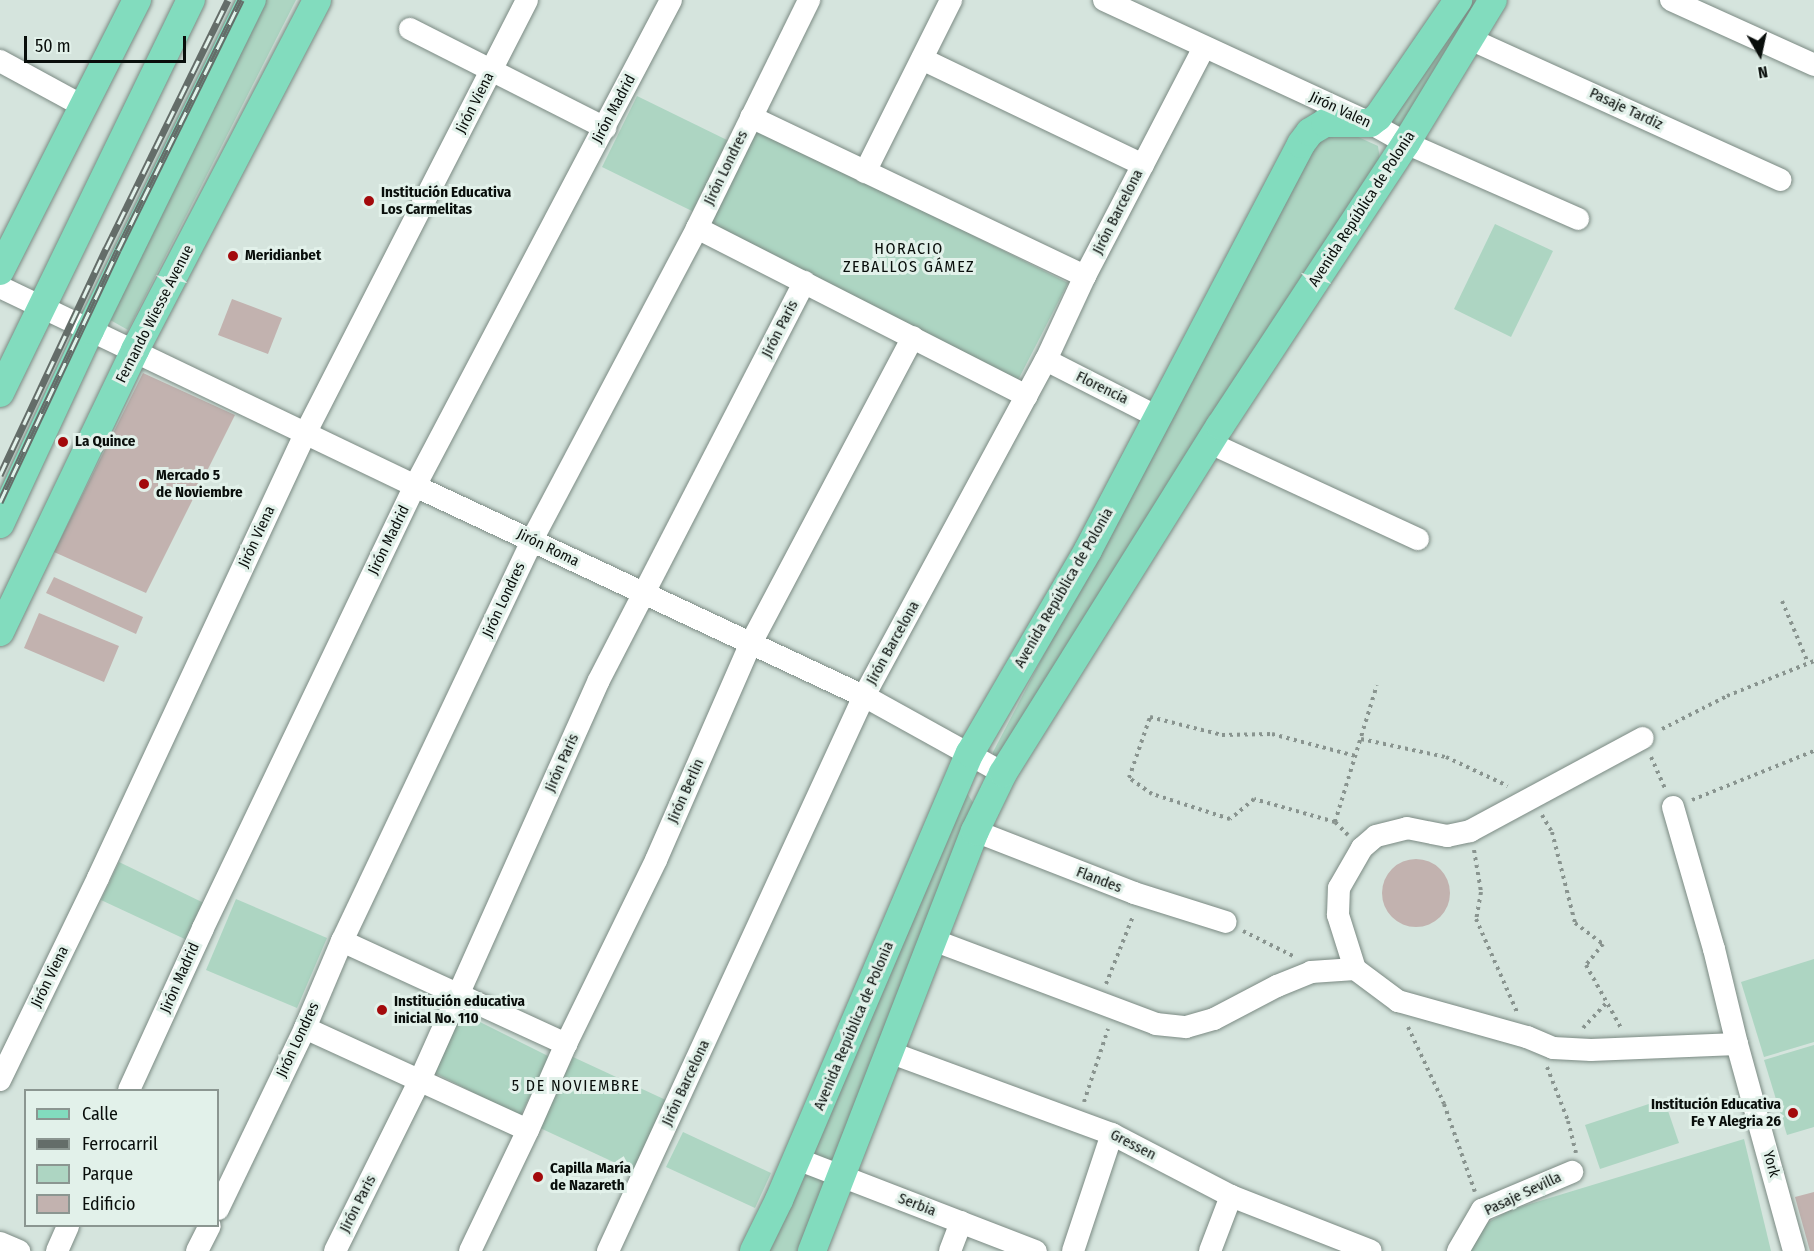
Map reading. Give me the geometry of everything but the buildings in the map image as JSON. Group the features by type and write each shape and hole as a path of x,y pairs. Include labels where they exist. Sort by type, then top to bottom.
{"main road":[{"path":"0,271 137,0"},
{"path":"0,393 191,0"},
{"path":"0,524 90,330 252,0"},
{"name":"Fernando Wiesse Avenue","path":"0,632 135,350 317,0"},
{"path":"1370,123 1386,109 1458,0"},
{"name":"Avenida República de Polonia","path":"812,1251 975,831 1003,773 1210,443 1406,143 1493,0"},
{"name":"Avenida República de Polonia","path":"754,1251 801,1148 970,753 1088,550 1301,144 1310,132 1325,123 1370,123"},
{"path":"801,1148 846,1164"}],"street":[{"name":"Jirón Viena","path":"0,1080 98,878 305,434 527,0"},
{"name":"Jirón Madrid","path":"129,1089 203,928 415,486 671,0"},
{"name":"Jirón Londres","path":"219,1207 305,1028 342,941 532,540 697,228 809,0"},
{"path":"865,172 951,0"},
{"name":"Jirón Valen","path":"1104,0 1370,123 1406,143 1578,219"},
{"path":"1671,0 1814,65"},
{"path":"410,29 605,128"},
{"name":"Pasaje Tardiz","path":"1470,39 1781,180"},
{"name":"Jirón Barcelona","path":"608,1251 864,696 1046,360 1085,276 1204,47"},
{"path":"922,59 1143,165"},
{"path":"0,61 83,106"},
{"path":"751,117 1085,276"},
{"path":"697,228 1027,396"},
{"name":"Jirón Paris","path":"335,1251 420,1080 599,680 804,282"},
{"name":"Jirón Roma","path":"0,286 305,434 864,696 1003,773"},
{"name":"Jirón Berlin","path":"470,1251 566,1044 656,860 751,643 913,337"},
{"name":"Florencia","path":"1046,360 1158,417"},
{"path":"1210,443 1418,539"},
{"path":"1643,738 1470,831 1448,836 1407,828 1376,836 1362,848 1349,866 1339,888 1338,915 1355,969 1398,1001 1527,1038 1553,1048 1591,1050 1737,1044"},
{"name":"York","path":"1673,807 1714,949 1737,1044 1794,1251"},
{"name":"Flandes","path":"975,831 1141,896 1226,922"},
{"path":"933,940 1156,1024 1186,1027 1214,1019 1277,986 1311,972 1355,969"},
{"path":"342,941 566,1044"},
{"path":"305,1028 528,1130"},
{"name":"Gressen","path":"889,1052 1112,1134 1332,1245 1371,1251"},
{"path":"1073,1251 1112,1134"},
{"name":"Serbia","path":"846,1164 961,1222 1036,1251"},
{"name":"Pasaje Sevilla","path":"1458,1251 1482,1210 1572,1172"},
{"path":"1210,1251 1231,1196"},
{"path":"950,1251 961,1222"},
{"path":"57,1251 68,1227"},
{"path":"197,1251 209,1227"},
{"path":"0,1243 19,1251"}],"path":[{"path":"1782,601 1808,663"},
{"path":"1814,661 1727,696 1643,738 1673,807 1814,751"},
{"path":"1335,822 1377,685"},
{"path":"1356,756 1272,734 1222,735 1150,717 1129,778 1152,794 1230,819 1254,799 1335,822 1362,848"},
{"path":"1361,738 1446,757 1532,798 1552,832 1575,922 1603,944 1586,964 1607,1002"},
{"path":"1470,831 1481,892 1476,919 1527,1038"},
{"path":"1077,1121 1141,896"},
{"path":"1226,922 1290,954 1311,972"},
{"path":"1405,1020 1444,1104 1482,1210"},
{"path":"1547,1070 1577,1151 1572,1172"}],"green space":[{"path":"255,0 296,0 128,330 103,316"},
{"path":"1465,0 1484,0 1401,129 1388,120"},
{"path":"637,96 729,141 694,212 602,167"},
{"path":"748,129 760,129 1068,283 1015,386 702,228"},
{"path":"1345,131 1378,146 1380,160 993,763 993,752 1314,138"},
{"path":"1495,224 1553,251 1511,337 1454,309"},
{"path":"967,793 974,804 797,1251 759,1251"},
{"path":"119,862 206,904 189,941 101,900"},
{"path":"236,899 327,938 297,1008 206,970"},
{"path":"1814,959 1814,1042 1764,1057 1741,982"},
{"path":"462,1013 550,1057 520,1116 433,1072"},
{"path":"1814,1045 1814,1127 1787,1135 1764,1060"},
{"path":"573,1057 668,1101 635,1172 540,1128"},
{"path":"1664,1099 1679,1143 1600,1169 1585,1125"},
{"path":"683,1132 771,1173 755,1208 666,1167"},
{"path":"1744,1139 1771,1251 1471,1251 1478,1228 1510,1210"}],"railway":[{"path":"0,475 106,249 228,0"},
{"path":"0,502 118,250 241,0"}],"place":[{"name":"Institución Educativa Los Carmelitas","path":"369,201"},
{"name":"Meridianbet","path":"233,256"},
{"name":"La Quince","path":"63,442"},
{"name":"Mercado 5 de Noviembre","path":"144,484"},
{"name":"Institución educativa inicial No. 110","path":"382,1010"},
{"name":"Institución Educativa Fe Y Alegria 26","path":"1793,1113"},
{"name":"Capilla María de Nazareth","path":"538,1177"}],"district":[{"name":"HORACIO ZEBALLOS GÁMEZ","path":"909,258"},
{"name":"5 DE NOVIEMBRE","path":"576,1086"}]}
